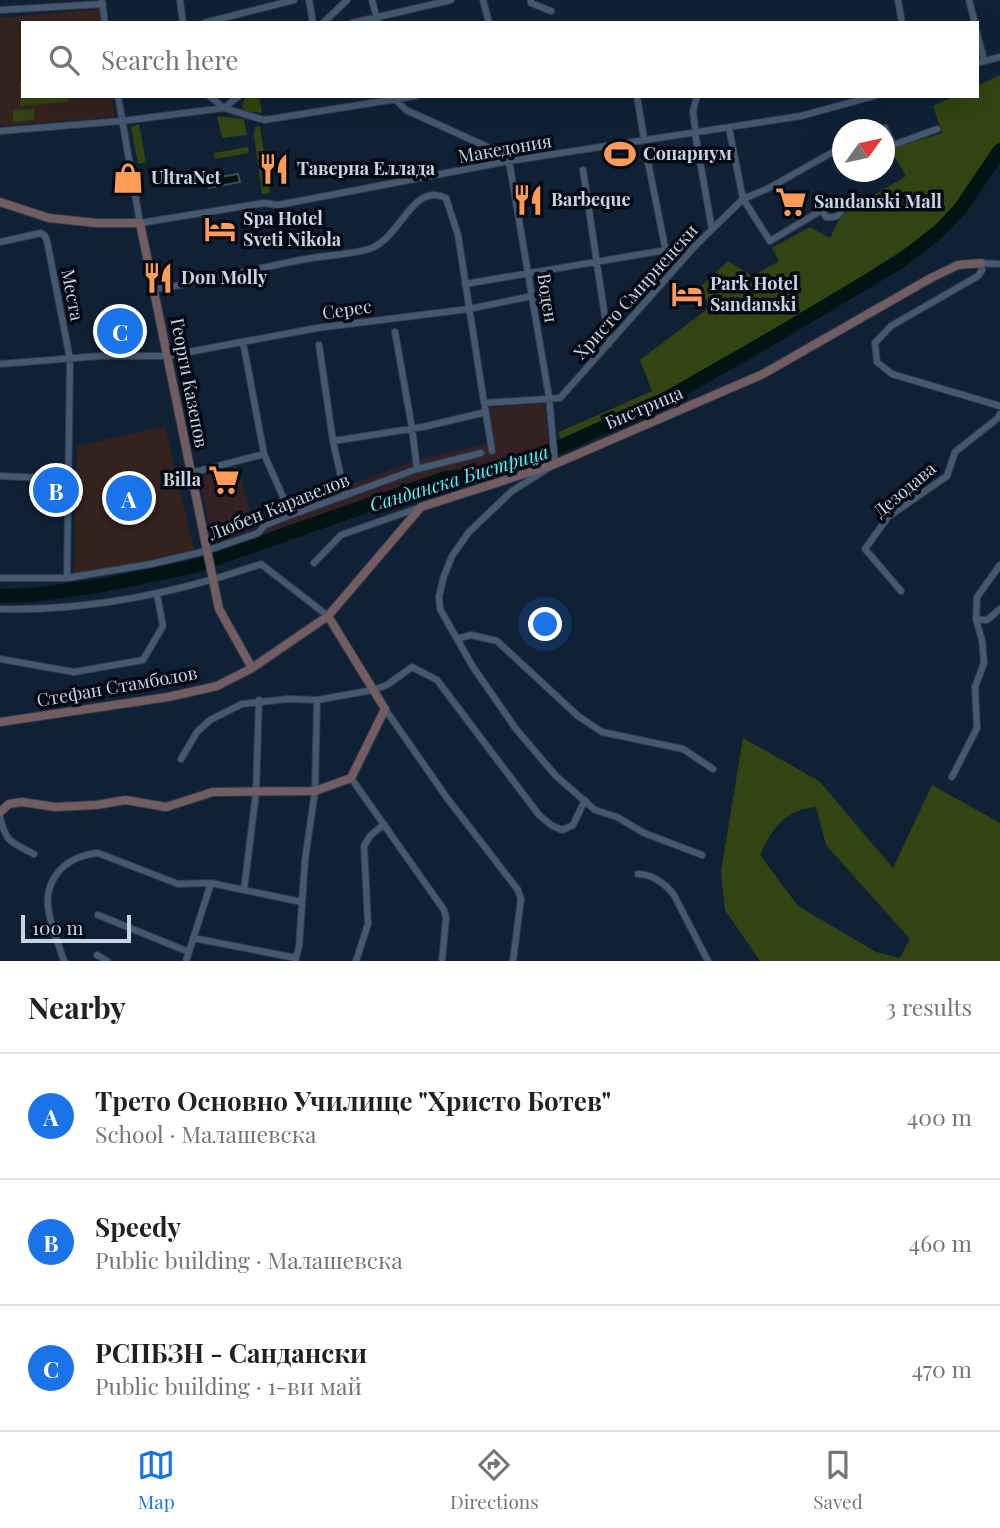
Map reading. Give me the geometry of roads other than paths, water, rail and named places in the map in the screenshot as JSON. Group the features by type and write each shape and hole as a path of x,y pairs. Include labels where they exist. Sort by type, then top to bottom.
{"street":[{"path":"180,0 183,21"},
{"path":"212,21 293,0"},
{"path":"309,0 313,21"},
{"path":"325,21 347,0"},
{"path":"372,0 378,20 451,0"},
{"path":"483,0 488,21"},
{"path":"898,0 902,21"},
{"path":"969,0 974,21"},
{"path":"531,1 551,11"},
{"path":"0,10 102,2 105,21"},
{"path":"981,62 1000,57"},
{"name":"Георги Казепов","path":"117,98 140,223 219,609 252,668"},
{"path":"212,98 224,108 264,120 395,98 406,110 503,155 509,161"},
{"path":"0,131 122,121 224,108 236,98"},
{"path":"637,98 644,139"},
{"path":"697,98 695,130 712,229"},
{"name":"Македония","path":"140,223 264,203 278,205 509,161 579,152 695,130 729,128 801,116 867,98"},
{"path":"729,128 743,199 769,241 822,210"},
{"path":"895,144 937,129"},
{"path":"646,152 666,252"},
{"name":"Христо Смирненски","path":"550,397 560,398 696,245 743,199 767,189 832,153"},
{"name":"Воден","path":"509,161 550,397 555,460"},
{"path":"583,170 609,344"},
{"path":"154,289 305,259 371,249 387,238 423,195 436,193 447,200 457,234 492,451"},
{"path":"0,202 49,218 96,223 140,223"},
{"name":"Места","path":"0,242 32,234 41,233 45,236 69,359 67,578"},
{"path":"465,284 696,245"},
{"path":"1000,264 981,263 982,270 978,276 891,326 875,343 877,362 892,374 1000,406"},
{"name":"Бистрица","path":"314,563 341,535 555,460 763,374 931,278 958,265 981,263"},
{"name":"Серес","path":"0,364 100,356 167,356 394,317 469,309 532,296"},
{"path":"395,332 417,469"},
{"path":"243,342 264,454 291,515"},
{"path":"319,345 333,441 345,495"},
{"path":"484,403 550,397"},
{"path":"333,441 486,412"},
{"name":"Дезодава","path":"901,591 865,549 888,517 947,476 955,452 1000,414"},
{"name":"Любен Каравелов","path":"0,578 67,578 151,564 206,551 258,533 265,525 417,469 481,453"},
{"path":"191,473 264,454"},
{"path":"555,460 512,491 469,532 452,556 444,576 439,596 440,609 473,667 524,739 556,776 595,810 702,855"},
{"path":"0,476 68,479"},
{"name":"Стефан Стамболов","path":"0,722 168,697 217,686 252,668 328,616 421,507"},
{"path":"0,609 77,607 157,594 261,564 328,616 385,709 447,798 518,890 521,899 513,961"},
{"path":"952,778 977,728 975,687 984,663 982,639 976,619 977,597 1000,565"},
{"path":"0,659 74,672 144,660 163,626 157,594"},
{"path":"976,619 987,620 1000,609"},
{"path":"457,639 471,635 497,641 578,716 602,732 683,749 713,769"},
{"path":"181,759 197,732 210,720 242,704 317,700 373,690 387,685 412,667 437,680 507,775 539,815 551,825 562,830 573,825 586,800"},
{"path":"193,938 296,959 314,792 317,700"},
{"path":"244,890 256,793 260,701"},
{"path":"34,854 9,841 5,836 0,814 9,804 22,802 55,807 126,800 166,807 213,792 314,792 351,778 385,709"},
{"path":"351,778 444,910 446,918 442,961"},
{"path":"356,961 368,924 364,846 370,836 384,824"},
{"path":"64,961 48,912 48,894 54,877 65,863 84,854 98,853 178,884 211,883 302,902"},
{"path":"638,874 647,874 667,886 708,961"},
{"path":"186,961 211,883"},
{"path":"98,915 189,952"},
{"path":"97,955 107,961"}],"waterway":[{"name":"Санданска Бистрица","path":"0,596 34,595 104,585 195,566 445,478 514,465 571,442 667,398 901,261 939,231 960,209 1000,150"}],"place":[{"name":"Сопариум","path":"620,154"},
{"name":"Таверна Еллада","path":"274,169"},
{"name":"UltraNet","path":"128,178"},
{"name":"Barbeque","path":"528,200"},
{"name":"Sandanski Mall","path":"791,202"},
{"name":"Spa Hotel Sveti Nikola","path":"220,229"},
{"name":"Don Molly","path":"158,278"},
{"name":"Park Hotel Sandanski","path":"687,294"},
{"name":"РСПБЗН - Сандански","path":"120,331"},
{"name":"Billa","path":"224,480"},
{"name":"Speedy","path":"56,490"},
{"name":"Трето Основно Училище \"Христо Ботев\"","path":"129,498"}]}
